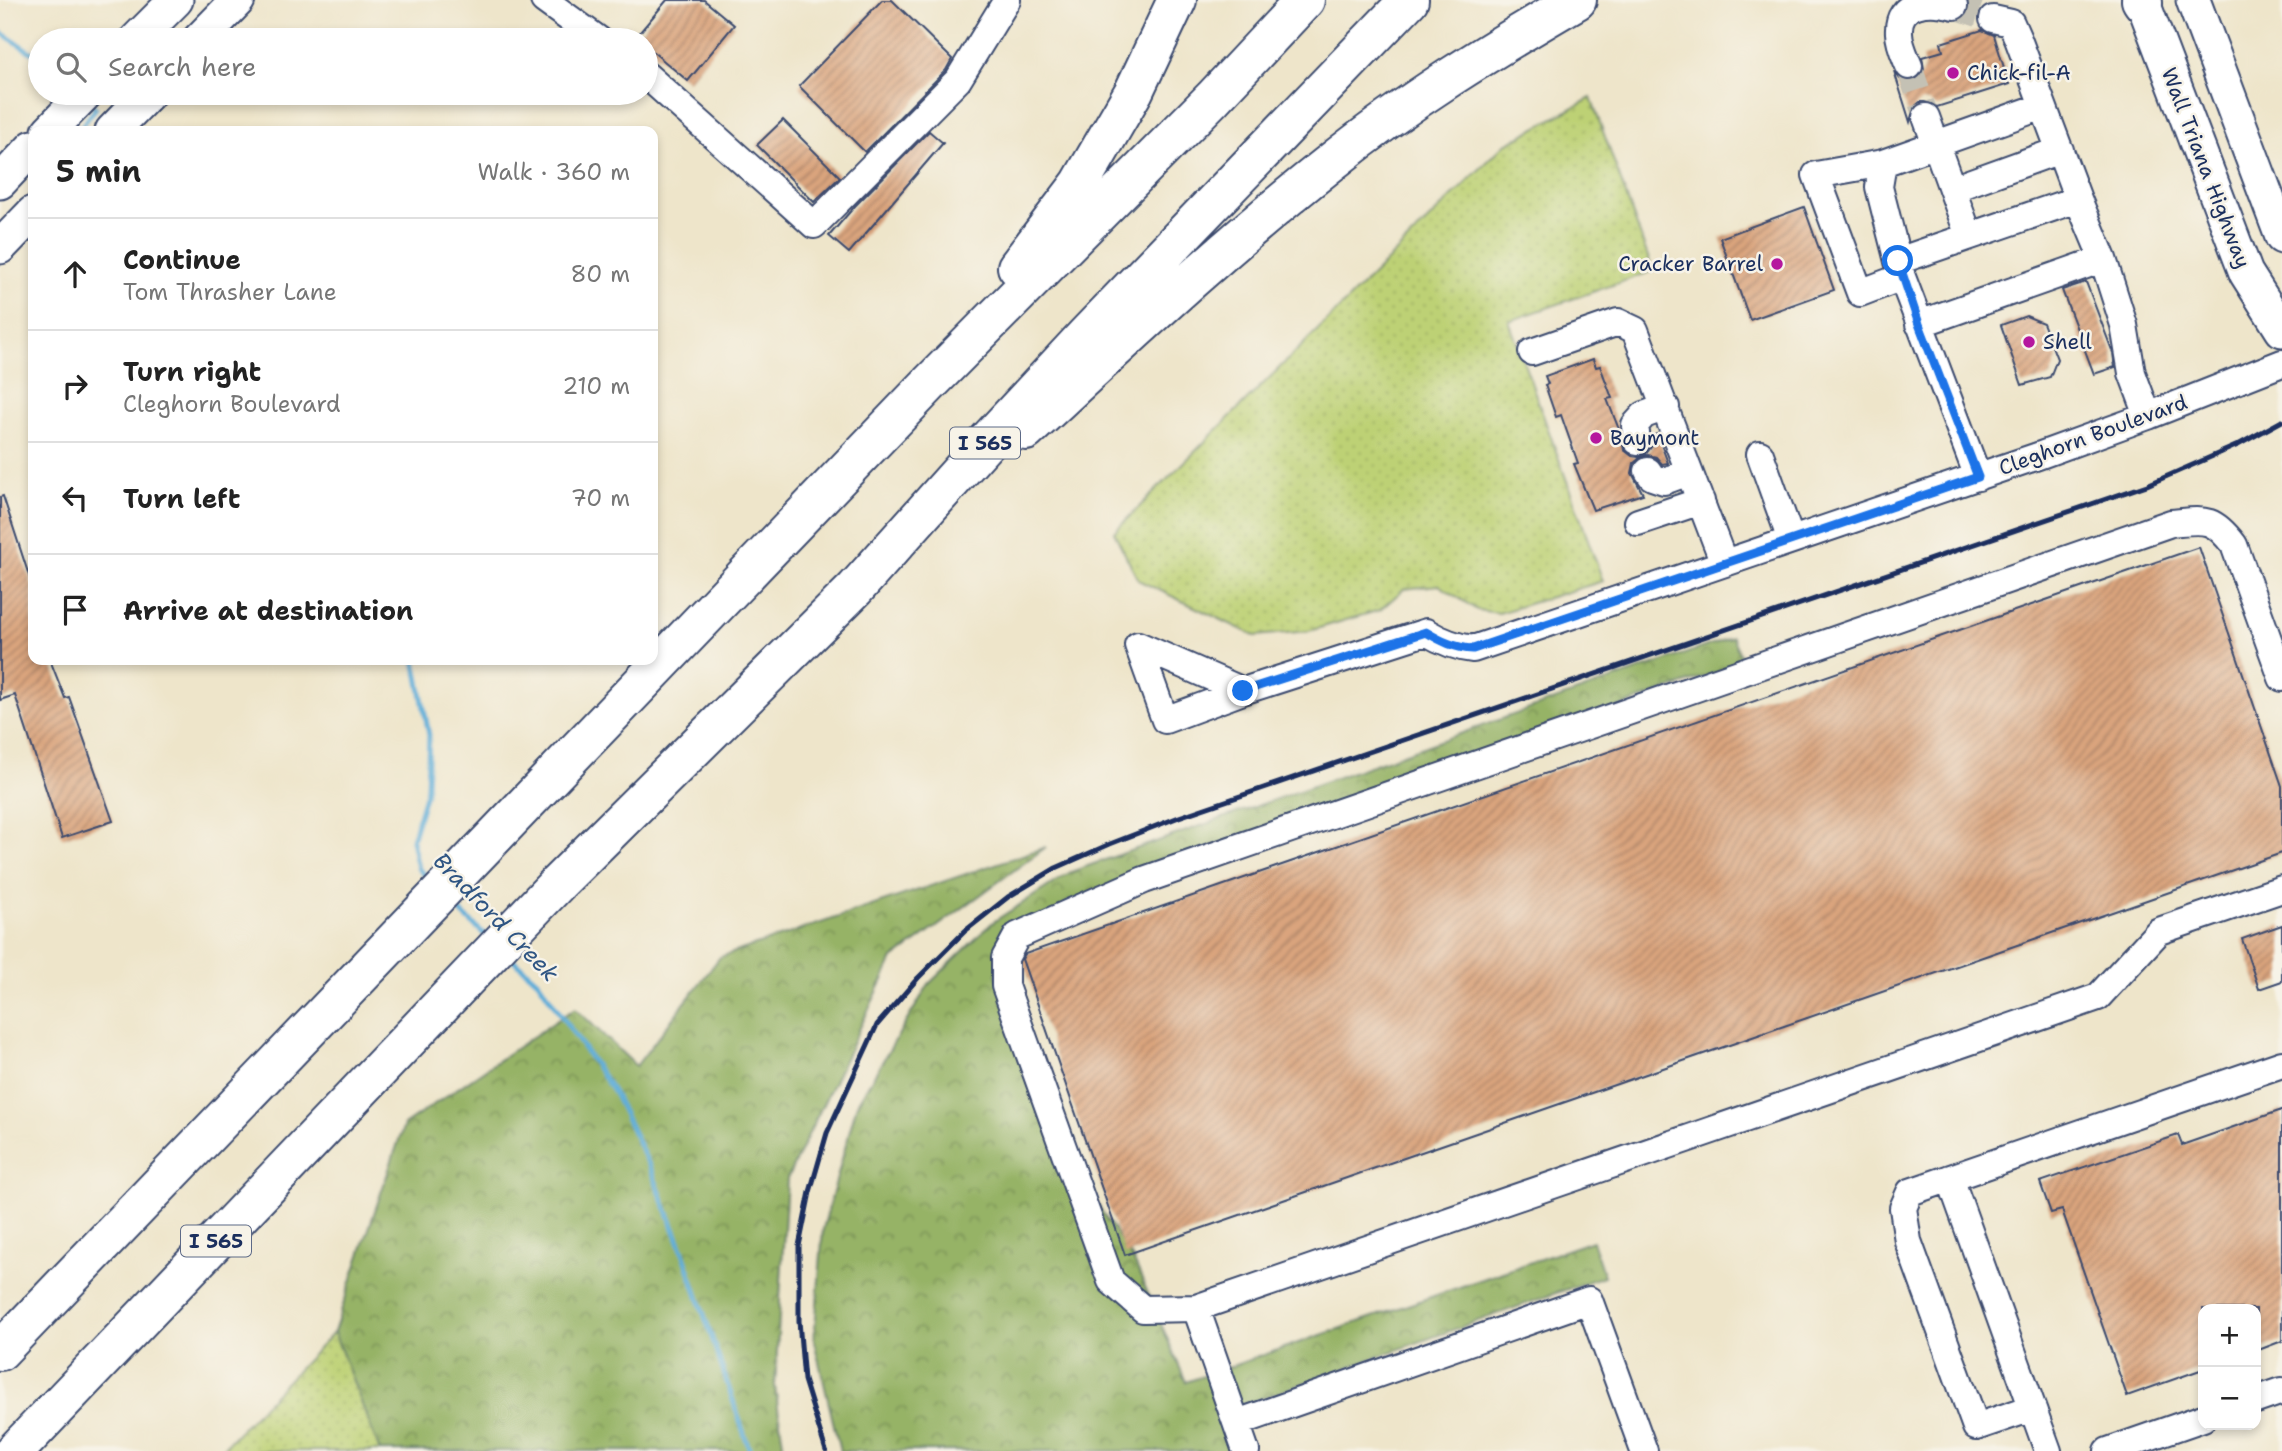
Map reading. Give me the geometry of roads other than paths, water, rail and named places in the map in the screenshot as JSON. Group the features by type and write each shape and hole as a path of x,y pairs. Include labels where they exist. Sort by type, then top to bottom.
{"highway":[{"path":"930,383 1080,184 1134,91 1177,0"},
{"path":"0,1351 930,383 1213,98 1305,0"},
{"name":"I 565","path":"15,1451 558,883 855,589 1085,335 1409,0"},
{"path":"855,589 1239,239 1330,162 1469,65 1577,0"}],"main road":[{"path":"149,28 176,0"},
{"path":"211,28 238,0"},
{"path":"2193,0 2282,237"},
{"name":"Wall Triana Highway","path":"2142,1 2246,272 2282,330"},
{"path":"54,126 74,105"},
{"path":"117,126 137,105"},
{"path":"0,182 28,152"}],"street":[{"path":"544,0 582,28"},
{"path":"658,86 814,225 958,80 1007,0"},
{"path":"1909,66 1898,36 1899,23 1907,8 1923,2 1937,1 1954,6"},
{"path":"1993,19 2011,23 2103,259 2124,325 2132,373 2148,416"},
{"path":"2043,106 1883,163 1816,175 1860,293 1900,269 1969,236 2078,199"},
{"path":"1926,117 1969,236"},
{"path":"1952,188 2060,150"},
{"path":"1883,163 1879,187 1900,269 1978,477"},
{"path":"1919,324 2103,259"},
{"path":"1532,352 1618,322 1635,330 1724,563"},
{"name":"Cleghorn Boulevard","path":"1243,691 1426,632 1460,648 1473,649 1978,477 2148,416 2282,363"},
{"path":"1637,441 1635,425 1644,415 1665,407"},
{"path":"1760,454 1791,540"},
{"path":"1648,471 1652,477 1664,481 1689,472"},
{"path":"1638,522 1701,501"},
{"path":"2282,678 2234,545 2224,531 2206,520 2171,523 1143,880 1017,936 1004,958 1005,986 1111,1281 1143,1309 1196,1308 2098,997 2159,931 2282,889"},
{"path":"2032,1408 1976,1427 1908,1241 1903,1208 1910,1192 2282,1064"},
{"path":"1950,1178 2048,1451"},
{"path":"1237,1423 1589,1300 1644,1451"},
{"path":"1196,1308 1247,1451"},
{"path":"2261,1398 2282,1391"},
{"path":"2108,1451 2198,1420"}],"waterway":[{"name":"Bradford Creek","path":"0,32 28,50"},
{"name":"Bradford Creek","path":"82,126 96,108 92,105"},
{"name":"Bradford Creek","path":"416,665 429,735 427,789 412,840 418,868 431,882"},
{"name":"Bradford Creek","path":"450,902 488,938"},
{"name":"Bradford Creek","path":"509,956 538,981 614,1093 650,1167 682,1249 750,1451"}],"tunnel":[{"path":"1954,6 1993,19"},
{"path":"1909,66 1926,117"}],"railway":[{"path":"826,1451 804,1380 799,1321 799,1246 810,1192 827,1133 877,1025 918,978 965,931 1008,897 1056,868 1179,817 2147,485 2238,445 2282,421"}],"place":[{"name":"Chick-fil-A","path":"1953,73"},
{"name":"Cracker Barrel","path":"1777,264"},
{"name":"Shell","path":"2029,342"},
{"name":"Baymont","path":"1596,438"}]}
